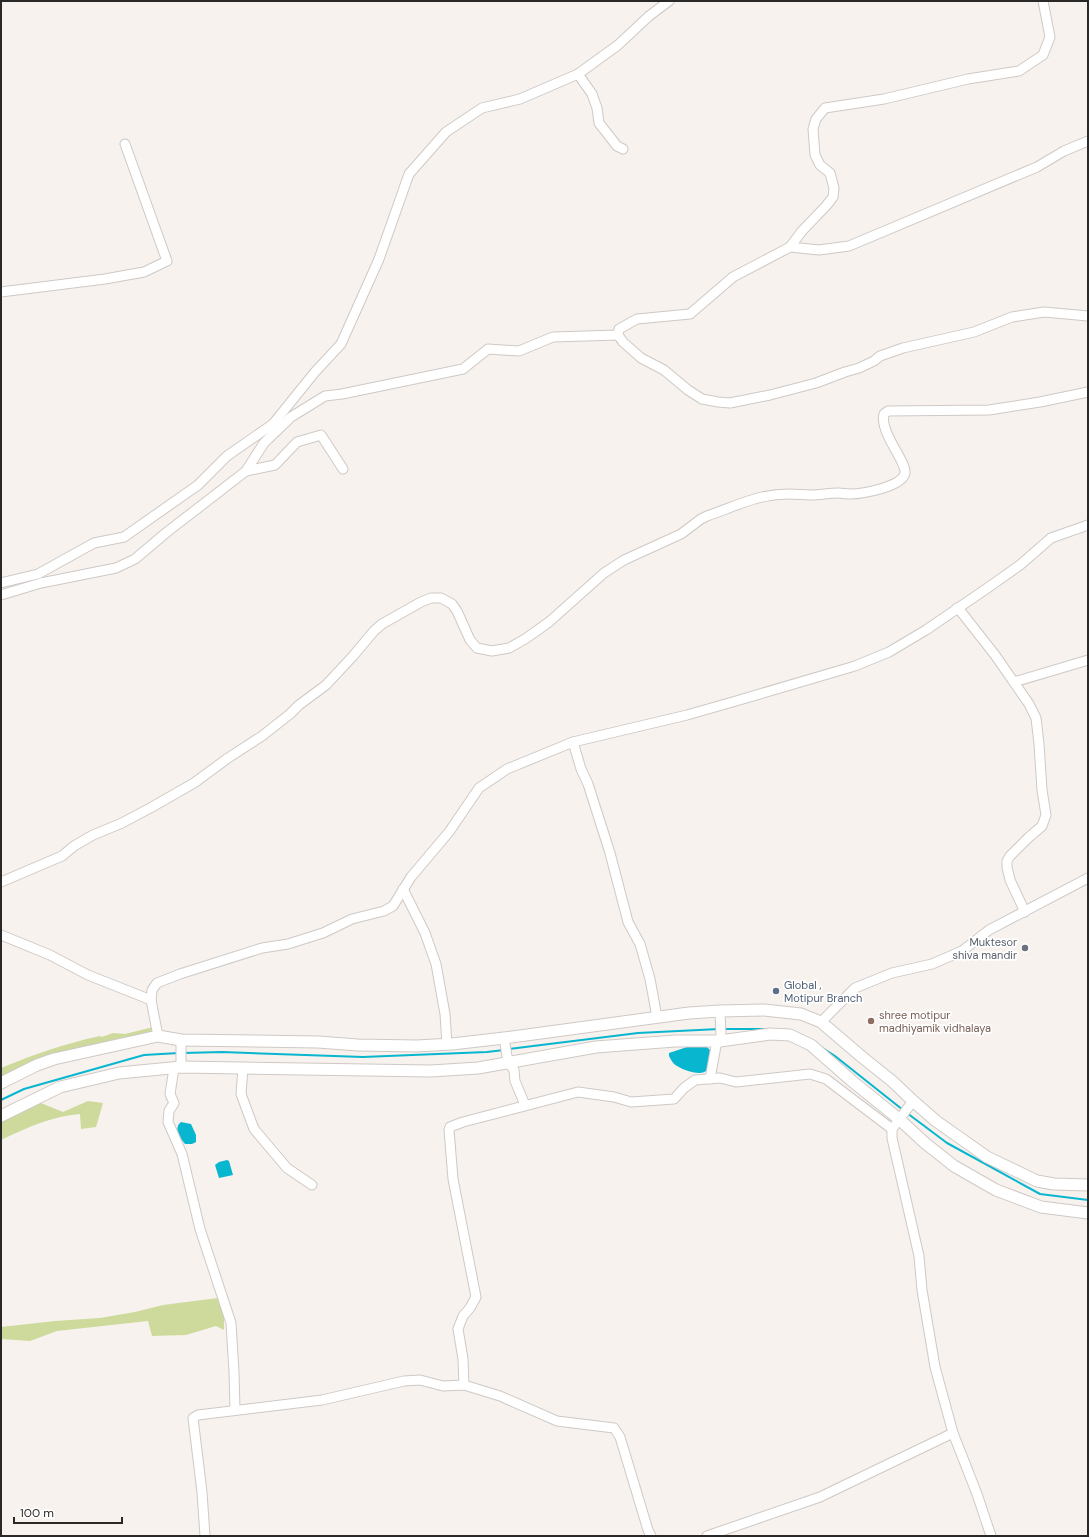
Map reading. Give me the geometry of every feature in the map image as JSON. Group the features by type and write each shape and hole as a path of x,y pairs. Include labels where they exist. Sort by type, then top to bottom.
{"main road":[{"path":"1,1083 37,1065 54,1059 158,1036 181,1040 318,1042 393,1045 447,1044 504,1038 657,1017 720,1016 764,1010 801,1014 821,1022 892,1081 911,1104 987,1157 1037,1181 1054,1184 1088,1185"},
{"path":"1,1116 60,1087 119,1073 177,1068 431,1071 478,1068 596,1047 770,1034 790,1035 811,1045 852,1081 901,1117 925,1143 954,1166 996,1190 1041,1207 1088,1213"}],"street":[{"path":"1,582 38,574 94,543 124,537 198,485 227,456 273,424 315,372 341,344 379,259 409,174 446,132 482,108 520,100 578,74 618,45 649,16 669,1"},
{"path":"1043,1 1050,37 1043,55 1019,71 968,79 884,99 825,108 816,120 813,129 815,156 820,165 830,173 834,188 833,197 802,231 790,247 733,276 690,314 637,319 618,329 618,335 623,342 641,358 664,370 688,390 702,399 718,402 730,402 770,395 816,383 859,368 874,361 880,356 903,348 974,332 1012,317 1044,312 1088,316"},
{"path":"578,74 592,94 598,108 599,123 617,146 623,149"},
{"path":"790,247 819,250 849,246 1036,167 1064,151 1088,141"},
{"path":"1,292 105,279 144,272 167,261 125,144"},
{"path":"1,595 41,583 116,568 135,559 167,532 246,471 264,443 291,417 325,396 342,394 463,368 488,349 519,350 554,337 618,335"},
{"path":"1,882 62,856 88,837 152,807 194,783 228,758 262,736 299,705 318,692 332,679 374,631 382,624 431,598 441,598 452,604 457,611 470,640 477,648 492,651 508,648 525,639 549,622 581,594 592,582 604,573 624,560 681,534 701,519 708,516 761,497 789,494 851,494 874,491 894,484 905,474 904,468 885,426 883,417 884,414 888,412 989,410 1040,402 1088,392"},
{"path":"246,471 275,465 297,442 321,435 343,469"},
{"path":"158,1036 152,1000 152,990 157,983 180,974 262,948 288,944 323,933 352,919 393,906 411,877 448,832 479,788 507,769 573,742 687,715 855,666 889,652 926,630 1020,565 1051,538 1088,525"},
{"path":"957,608 995,654 1029,704 1036,718 1042,790 1046,815 1042,826 1028,838 1007,861 1010,880 1025,912"},
{"path":"1014,682 1088,660"},
{"path":"573,742 610,853 628,922 640,944 650,979 657,1017"},
{"path":"821,1022 855,988 892,973 932,964 962,951 989,930 1088,878"},
{"path":"403,889 425,933 436,964 445,1014 447,1044"},
{"path":"1,934 50,955 88,975 152,1000"},
{"path":"710,1079 714,1054 720,1038 720,1016"},
{"path":"504,1038 508,1062 514,1070 515,1081 525,1106"},
{"path":"181,1040 177,1068 170,1094 174,1103 169,1111 168,1122 182,1154 200,1229 231,1323 235,1410"},
{"path":"243,1068 241,1094 254,1129 287,1168 312,1184"},
{"path":"464,1385 463,1359 458,1328 476,1297 453,1179 450,1127 463,1122 578,1092 614,1097 631,1102 674,1099 684,1088 695,1080 720,1078 736,1082 810,1074 826,1079 892,1129"},
{"path":"911,1104 892,1129 892,1138 919,1256 922,1290 935,1367 953,1434 977,1494 991,1536"},
{"path":"205,1536 202,1492 193,1418 198,1415 322,1400 404,1381 420,1380 443,1386 464,1385 500,1396 557,1421 614,1428 620,1437 652,1536"},
{"path":"707,1536 820,1497 953,1434"}],"green space":[{"path":"153,1027 152,1036 99,1043 61,1052 1,1079 1,1068 37,1054 100,1036 102,1037 113,1033 125,1034"},
{"path":"36,1101 63,1112 88,1101 103,1103 96,1127 81,1129 80,1114 70,1115 39,1123 1,1140 1,1118"},
{"path":"218,1298 224,1317 224,1330 216,1326 186,1335 152,1336 148,1321 57,1331 30,1341 1,1339 1,1327 100,1318 163,1305"}],"water":[{"path":"699,1045 707,1047 711,1051 709,1066 705,1072 697,1073 680,1068 674,1064 669,1056 669,1053 690,1046"},
{"path":"181,1122 191,1124 196,1135 196,1142 192,1144 185,1144 183,1142 177,1130"},
{"path":"229,1161 233,1175 219,1178 215,1165 219,1162"}],"waterway":[{"path":"509,1049 638,1033 719,1029"},
{"path":"723,1029 769,1029"},
{"path":"821,1047 835,1056 903,1110"},
{"path":"183,1053 222,1052 363,1057 504,1050"},
{"path":"1,1100 24,1089 144,1055 179,1053"},
{"path":"907,1113 947,1143 1040,1194 1088,1200"}],"place":[{"name":"Muktesor shiva mandir","path":"1025,948"},
{"name":"Global , Motipur Branch","path":"776,991"},
{"name":"shree motipur madhiyamik vidhalaya","path":"871,1021"}]}
